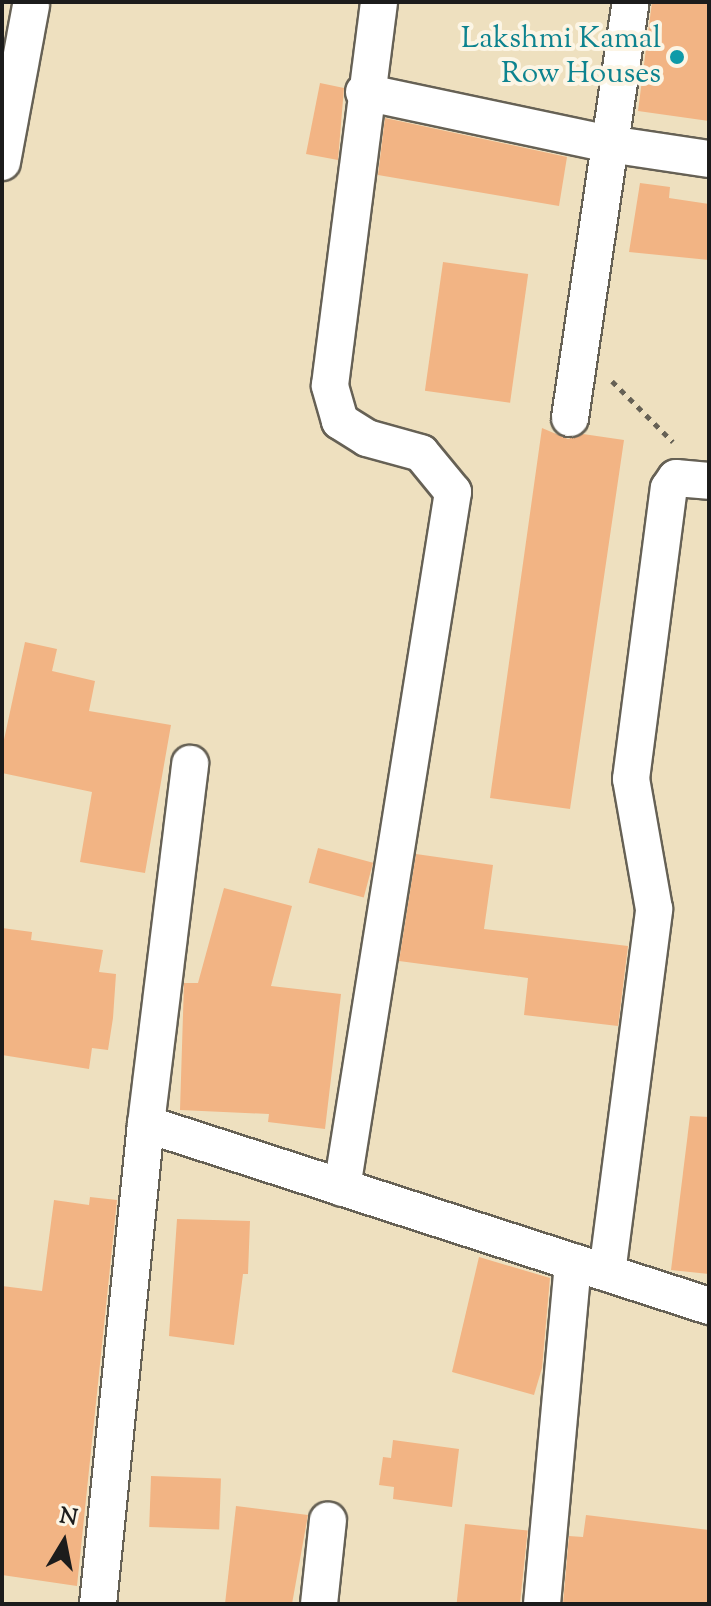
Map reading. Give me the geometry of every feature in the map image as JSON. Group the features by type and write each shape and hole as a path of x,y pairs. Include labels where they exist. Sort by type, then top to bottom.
{"street":[{"path":"342,1188 453,492 421,453 353,431 334,408 333,341 364,92 379,2"},
{"path":"570,418 631,2"},
{"path":"2,162 24,3"},
{"path":"364,92 609,144 709,159"},
{"path":"607,1273 654,909 631,779 669,488 696,479"},
{"path":"98,1604 146,1124 190,764"},
{"path":"146,1124 709,1306"},
{"path":"542,1604 573,1262"},
{"path":"319,1604 328,1520"}],"path":[{"path":"580,349 668,435 696,479"}],"building":[{"name":"Lakshmi Kamal Row Houses","path":"652,2 709,2 709,121 638,111"},
{"path":"320,83 344,88 338,160 306,154"},
{"path":"385,118 567,157 559,206 378,175"},
{"path":"640,183 670,187 669,198 709,204 709,260 629,252"},
{"path":"443,262 528,274 510,403 425,391"},
{"path":"542,428 568,439 583,434 624,440 570,809 490,798"},
{"path":"25,642 57,649 52,671 95,681 89,711 171,725 145,873 80,862 92,792 2,773 2,749"},
{"path":"318,848 373,863 364,898 309,883"},
{"path":"416,854 493,865 484,929 628,946 618,1026 524,1015 528,978 399,961"},
{"path":"224,888 292,906 271,986 341,994 325,1129 268,1122 269,1114 180,1110 184,983 198,983"},
{"path":"2,928 32,932 31,940 103,950 99,972 116,974 113,1018 108,1050 92,1048 89,1069 2,1055"},
{"path":"690,1116 709,1117 709,1274 671,1270"},
{"path":"90,1197 117,1200 77,1586 2,1575 2,1286 42,1291 54,1200 89,1205"},
{"path":"177,1219 250,1221 248,1274 243,1274 234,1345 169,1336"},
{"path":"479,1257 550,1278 542,1368 534,1395 452,1372"},
{"path":"393,1440 459,1449 452,1507 393,1499 394,1487 379,1485 383,1457 391,1458"},
{"path":"151,1476 221,1478 219,1529 149,1527"},
{"path":"236,1506 308,1515 292,1604 225,1604"},
{"path":"586,1515 709,1530 709,1604 563,1604 569,1536 583,1537"},
{"path":"465,1524 528,1531 520,1604 457,1604"}],"place":[{"name":"Lakshmi Kamal Row Houses","path":"677,57"}]}
